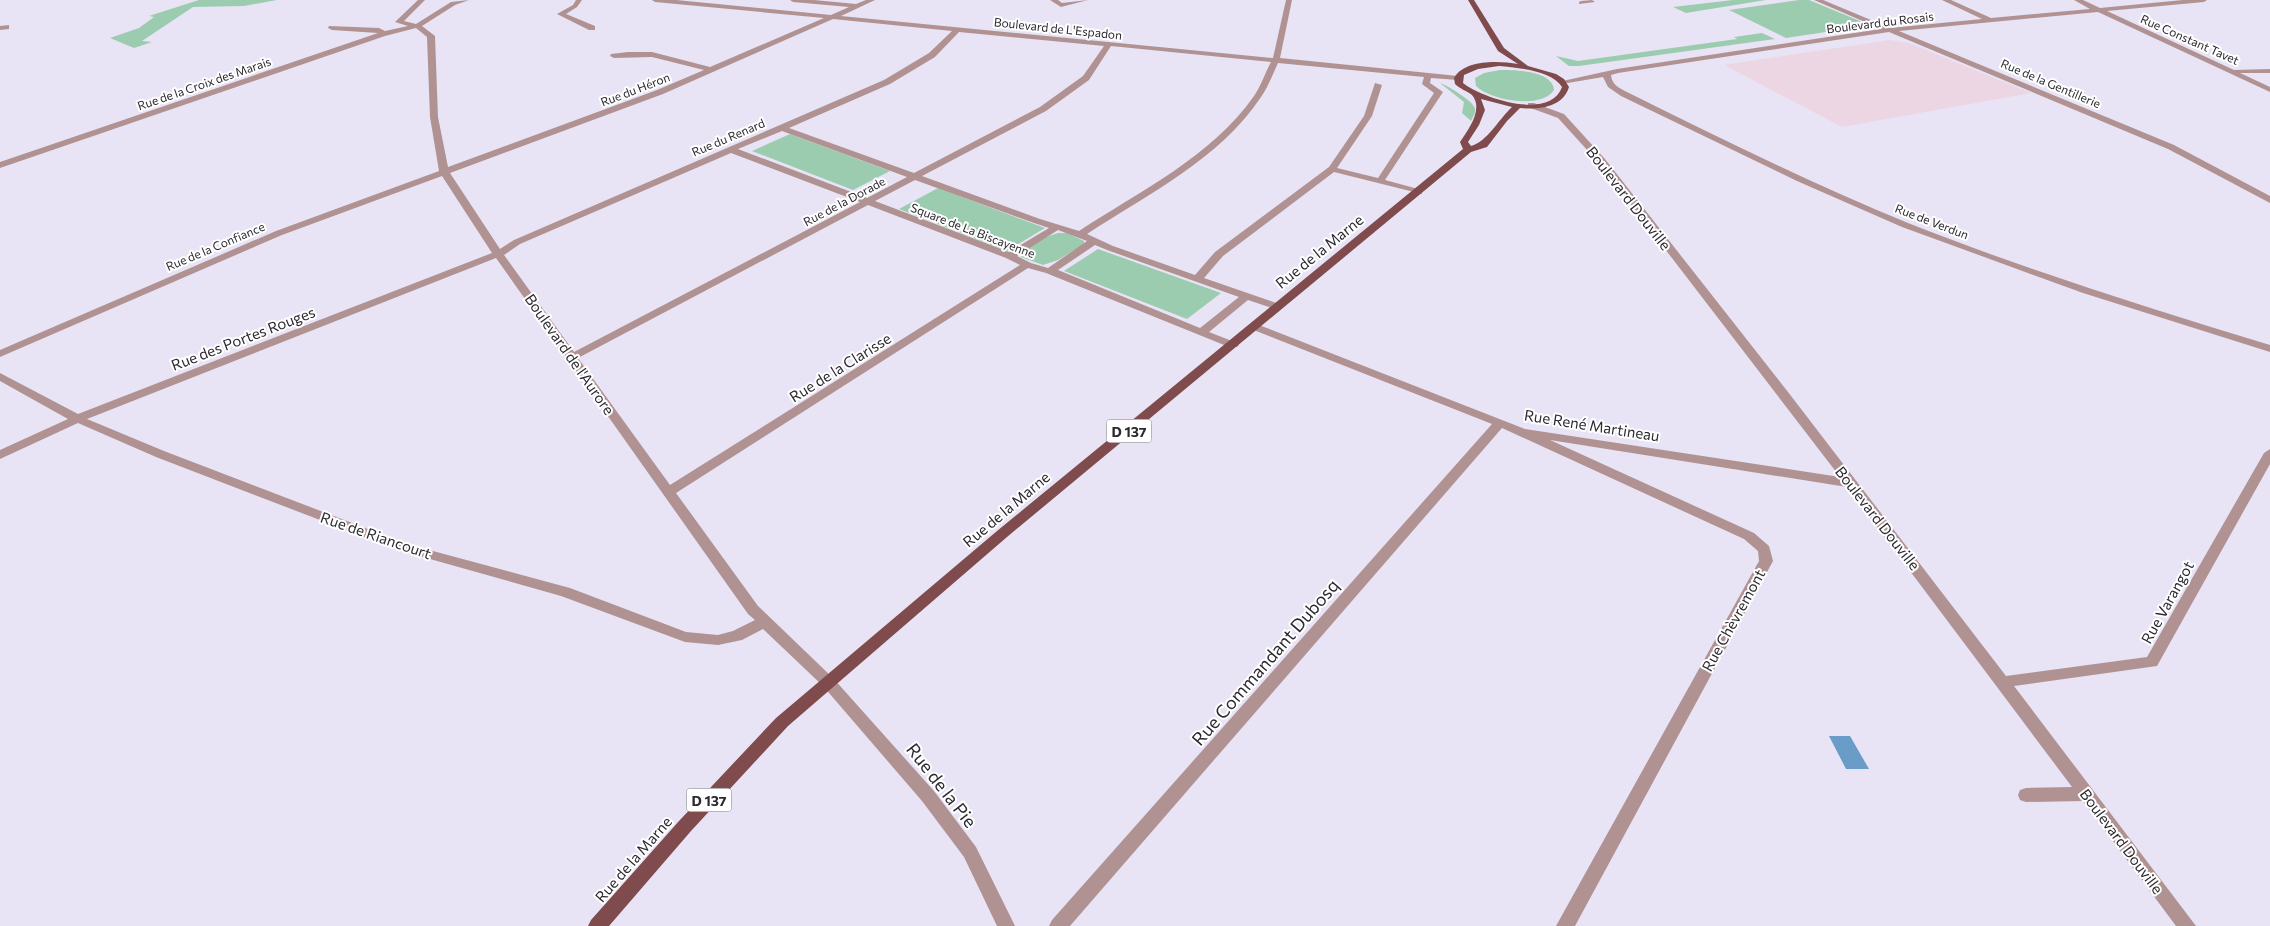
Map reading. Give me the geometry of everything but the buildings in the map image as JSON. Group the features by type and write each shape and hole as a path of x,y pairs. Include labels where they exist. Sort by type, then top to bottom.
{"main road":[{"path":"1471,0 1501,49 1527,67"},
{"path":"1486,65 1501,49"},
{"path":"1486,65 1527,67 1542,71 1562,82 1565,88 1564,94 1558,99 1531,105 1519,105 1496,102 1476,96 1459,84 1458,78 1467,70 1486,65"},
{"path":"1468,150 1464,142 1475,125 1481,110 1476,96"},
{"name":"Rue de la Marne","path":"597,926 685,826 782,722 1002,534 1255,327 1278,306 1468,150 1484,145 1504,119 1519,105"}],"street":[{"path":"422,0 399,22 417,26 454,2 466,0"},
{"path":"579,0 575,6 560,14 592,28"},
{"name":"Boulevard de L'Espadon","path":"655,0 1458,78"},
{"path":"793,0 857,6"},
{"name":"Rue du Héron","path":"444,171 642,98 872,0"},
{"path":"1053,0 1061,5 1085,0"},
{"path":"1080,234 1201,156 1231,129 1258,96 1275,60 1289,0"},
{"name":"Rue de la Gentillerie","path":"1817,0 2171,147 2270,200"},
{"path":"1945,0 1992,20"},
{"name":"Rue Constant Tavet","path":"2077,0 2235,72 2270,90"},
{"name":"Boulevard du Rosais","path":"1562,82 1891,30 2204,0"},
{"path":"1581,4 1592,2"},
{"name":"Rue de la Croix des Marais","path":"0,165 383,34 417,26"},
{"name":"Boulevard de l'Aurore","path":"417,26 430,36 434,117 444,171 498,254 753,610 828,682"},
{"path":"332,28 379,30 383,34"},
{"name":"Rue du Renard","path":"498,254 517,242 887,82 914,68 932,55 958,29"},
{"name":"Rue de la Dorade","path":"572,357 1008,129 1068,93 1086,78 1109,44"},
{"path":"614,56 634,52 649,52 711,70"},
{"path":"2235,72 2270,71"},
{"name":"Rue de Verdun","path":"1607,74 1607,81 1614,90 1819,188 1906,225 2058,282 2270,349"},
{"path":"1381,180 1404,148 1426,109 1439,92 1426,84 1428,75"},
{"path":"1197,279 1219,254 1332,169 1368,116 1378,85"},
{"path":"1558,99 1561,116"},
{"path":"1531,105 1561,116"},
{"name":"Boulevard Douville","path":"1561,116 1602,161 2003,682 2186,926"},
{"path":"782,128 1080,234 1094,241 1197,279 1278,306"},
{"name":"Square de La Biscayenne","path":"732,150 1010,256 1027,265 1050,271 1233,345"},
{"path":"1332,169 1381,180 1419,192"},
{"name":"Rue de la Confiance","path":"0,354 279,232 444,171"},
{"path":"1010,256 1057,227"},
{"path":"1050,271 1094,241"},
{"name":"Rue des Portes Rouges","path":"0,455 78,419 498,254"},
{"name":"Rue de la Clarisse","path":"669,492 1027,265"},
{"path":"1202,332 1246,296"},
{"name":"Rue René Martineau","path":"1255,327 1522,432 1850,484"},
{"name":"Rue de Riancourt","path":"0,376 78,419 160,454 402,547 565,592 669,632 702,640 737,636 764,622"},
{"name":"Rue Commandant Dubosq","path":"1058,926 1499,424"},
{"name":"Rue Chèvremont","path":"1522,432 1749,536 1764,549 1766,561 1565,926"},
{"name":"Rue Varangot","path":"2003,682 2152,662 2270,453"},
{"name":"Rue de la Pie","path":"828,682 928,796 970,852 1006,926"},
{"path":"2026,795 2087,794"}],"shaded area":[{"path":"1890,40 1909,43 2031,93 1842,127 1724,65"}],"green space":[{"path":"199,0 277,0 244,6 193,7 142,41 152,42 134,48 110,38 139,28 154,17 149,16"},
{"path":"1733,0 1766,0 1686,13 1673,7"},
{"path":"1809,0 1860,21 1859,27 1786,38 1729,10"},
{"path":"1762,33 1775,39 1579,66 1569,66 1556,56 1578,61 1737,39 1734,37"},
{"path":"1500,70 1532,72 1547,78 1552,83 1554,90 1538,100 1515,101 1492,95 1476,86 1475,78 1484,73"},
{"path":"1440,83 1471,102 1475,112 1471,121 1462,113 1464,102"},
{"path":"790,134 890,171 853,190 752,151"},
{"path":"938,188 1045,228 1007,251 899,209"},
{"path":"1058,233 1067,233 1084,241 1084,244 1058,260 1043,265 1021,257 1023,252 1046,237"},
{"path":"1098,249 1221,293 1187,319 1064,271"}],"water":[{"path":"1829,736 1850,736 1869,769 1846,769"}]}
